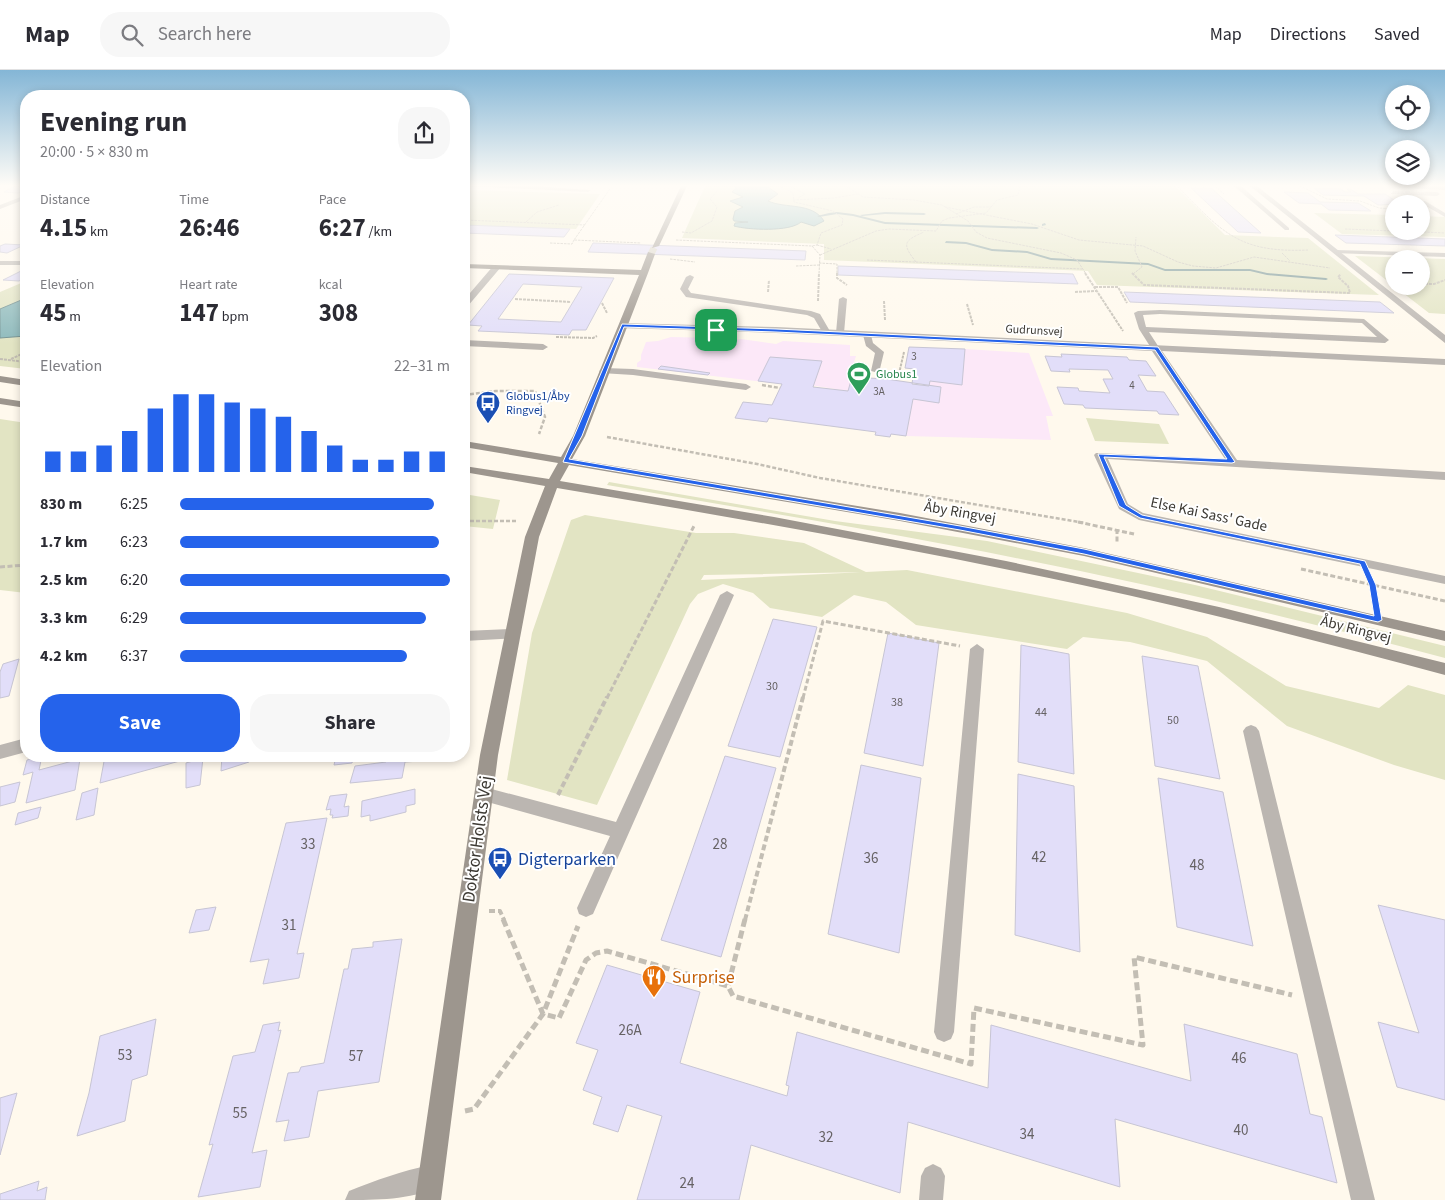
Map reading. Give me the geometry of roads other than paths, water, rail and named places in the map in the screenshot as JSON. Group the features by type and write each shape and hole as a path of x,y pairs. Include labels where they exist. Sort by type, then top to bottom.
{"main road":[{"path":"657,243 659,239"},
{"name":"Doktor Holsts Vej","path":"429,1189 484,794 512,634 530,546 552,484 579,436 651,254"},
{"path":"470,266 644,273"},
{"path":"0,379 20,382"},
{"path":"0,401 20,403"},
{"name":"Åby Ringvej","path":"470,445 960,528 1117,559 1445,636"},
{"name":"Åby Ringvej","path":"470,470 956,555 1084,581 1445,669"}],"street":[{"path":"1319,239 1445,340"},
{"path":"0,263 20,264"},
{"path":"470,298 497,267"},
{"name":"Gudrunsvej","path":"622,326 840,333 1445,362"},
{"path":"470,343 543,347"},
{"path":"1156,348 1232,462 1445,476"},
{"name":"Else Kai Sass' Gade","path":"1232,462 1100,455 1123,506 1140,516 1445,580"},
{"path":"470,636 512,634"},
{"path":"0,752 20,747"},
{"path":"358,1200 397,1185 429,1189"}],"lane":[{"path":"1333,250 1445,255"},
{"path":"690,277 684,289 690,295 808,313 817,316 826,333"},
{"path":"840,333 843,299"},
{"path":"1143,328 1385,340 1364,321 1148,311 1138,313 1143,328 1156,348"},
{"path":"867,335 868,344 880,352 876,371"},
{"path":"604,371 633,372 746,386"},
{"path":"586,908 727,595"},
{"path":"944,1032 977,649"},
{"path":"1251,731 1363,1200"},
{"path":"484,794 620,831"},
{"path":"931,1200 933,1176"}],"water":[{"path":"20,301 20,336 0,338 0,309"}],"waterway":[{"path":"946,242 966,243 992,250 1027,252 1051,259 1148,264 1165,270 1250,270 1267,274 1326,279"}],"tunnel":[{"path":"651,254 655,246"}],"place":[{"name":"Globus1","path":"859,395"},
{"name":"Globus1/Åby Ringvej","path":"488,424"},
{"name":"Digterparken","path":"500,880"},
{"name":"Surprise","path":"654,998"}]}
